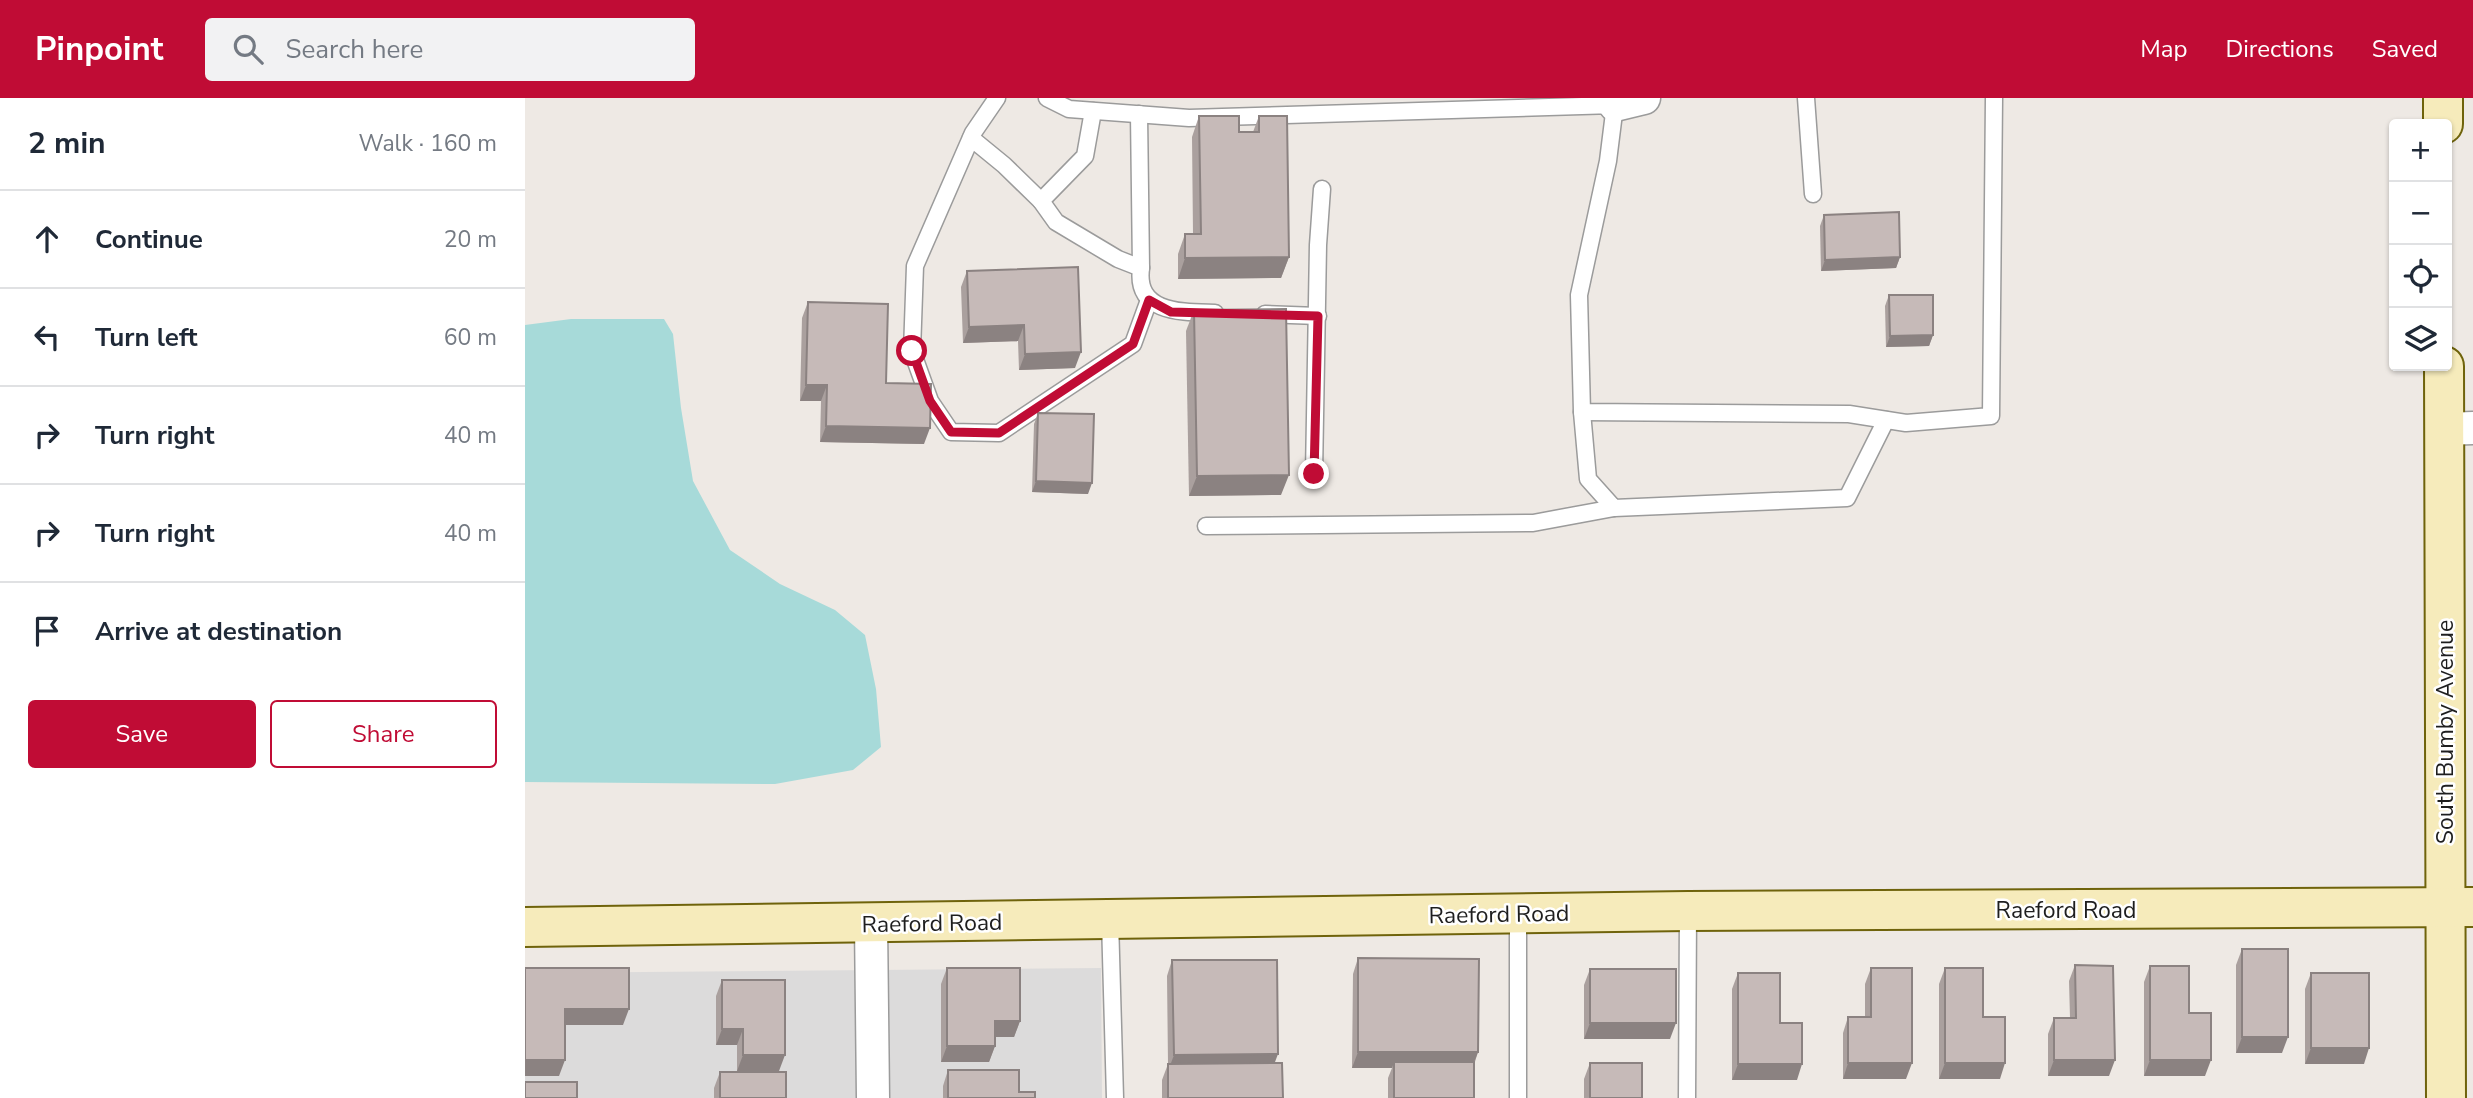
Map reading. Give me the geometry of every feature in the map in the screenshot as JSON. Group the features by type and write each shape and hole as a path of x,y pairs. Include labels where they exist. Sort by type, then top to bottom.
{"street":[{"path":"2443,98 2443,119"},
{"name":"South Bumby Avenue","path":"2445,371 2459,428 2459,907 2446,1098"},
{"name":"Raeford Road","path":"525,927 1688,911 2459,907"},
{"path":"871,923 873,1098"}],"lane":[{"path":"997,98 971,138 915,266 912,351 930,401 951,432 999,433 1133,344 1149,300"},
{"path":"1047,98 1069,109 1189,118 1630,101 1608,161 1579,295 1582,412 1588,479 1614,508"},
{"path":"1807,98 1813,194"},
{"path":"1582,412 1849,414 1906,423 1991,416 1994,98"},
{"path":"1041,201 1085,156 1093,111"},
{"path":"1139,114 1140,278 1149,300 1171,312 1225,313"},
{"path":"971,138 1041,201 1056,222 1118,259 1141,268"},
{"path":"1314,474 1318,245 1322,189"},
{"path":"1252,314 1318,316"},
{"path":"1206,526 1533,523 1614,508 1847,498 1886,420"},
{"path":"1687,1098 1688,911"},
{"path":"1518,914 1518,1098"},
{"path":"1110,920 1115,1098"}],"shaded area":[{"path":"1101,968 1102,1098 525,1098 525,973"}],"water":[{"path":"571,319 664,319 673,334 693,481 730,550 780,584 835,610 865,635 876,689 881,747 853,770 775,784 525,782 525,325"}],"building":[{"path":"1199,116 1239,116 1239,132 1259,132 1259,116 1287,116 1289,257 1185,258 1185,234 1201,234"},
{"path":"1899,212 1900,257 1825,260 1824,215"},
{"path":"1078,267 1081,352 1025,354 1024,325 969,327 967,271"},
{"path":"1889,295 1933,295 1933,335 1890,336"},
{"path":"808,302 888,304 886,383 931,384 930,428 826,426 827,385 806,385"},
{"path":"1286,309 1289,475 1197,476 1194,310"},
{"path":"1038,413 1094,414 1092,483 1036,481"},
{"path":"2242,949 2288,949 2288,1037 2242,1037"},
{"path":"1358,958 1479,959 1478,1052 1358,1052"},
{"path":"1172,960 1277,960 1278,1054 1174,1055"},
{"path":"2075,965 2113,966 2115,1060 2054,1060 2054,1018 2076,1018"},
{"path":"2150,966 2189,966 2189,1013 2211,1013 2211,1060 2150,1060"},
{"path":"525,968 629,968 629,1009 565,1009 565,1060 525,1060"},
{"path":"947,968 1020,968 1020,1021 995,1021 995,1046 947,1046"},
{"path":"1871,968 1912,968 1912,1063 1848,1063 1848,1017 1871,1017"},
{"path":"1945,968 1983,968 1983,1017 2005,1017 2005,1063 1945,1063"},
{"path":"1590,969 1676,969 1676,1023 1590,1023"},
{"path":"1738,973 1780,973 1780,1023 1802,1023 1802,1064 1738,1064"},
{"path":"2311,973 2369,973 2369,1048 2311,1048"},
{"path":"722,980 785,980 785,1055 743,1055 743,1029 722,1029"},
{"path":"1394,1062 1474,1062 1474,1098 1394,1098"},
{"path":"1282,1063 1283,1098 1168,1098 1168,1064"},
{"path":"1590,1063 1642,1063 1642,1098 1590,1098"},
{"path":"948,1070 1019,1070 1019,1092 1035,1092 1035,1098 948,1098"},
{"path":"720,1072 786,1072 786,1098 720,1098"},
{"path":"525,1082 577,1082 577,1098 525,1098"}],"route":[{"path":"912,351 930,401 951,432 999,433 1133,344 1149,300 1171,312 1318,316 1314,474"}]}
